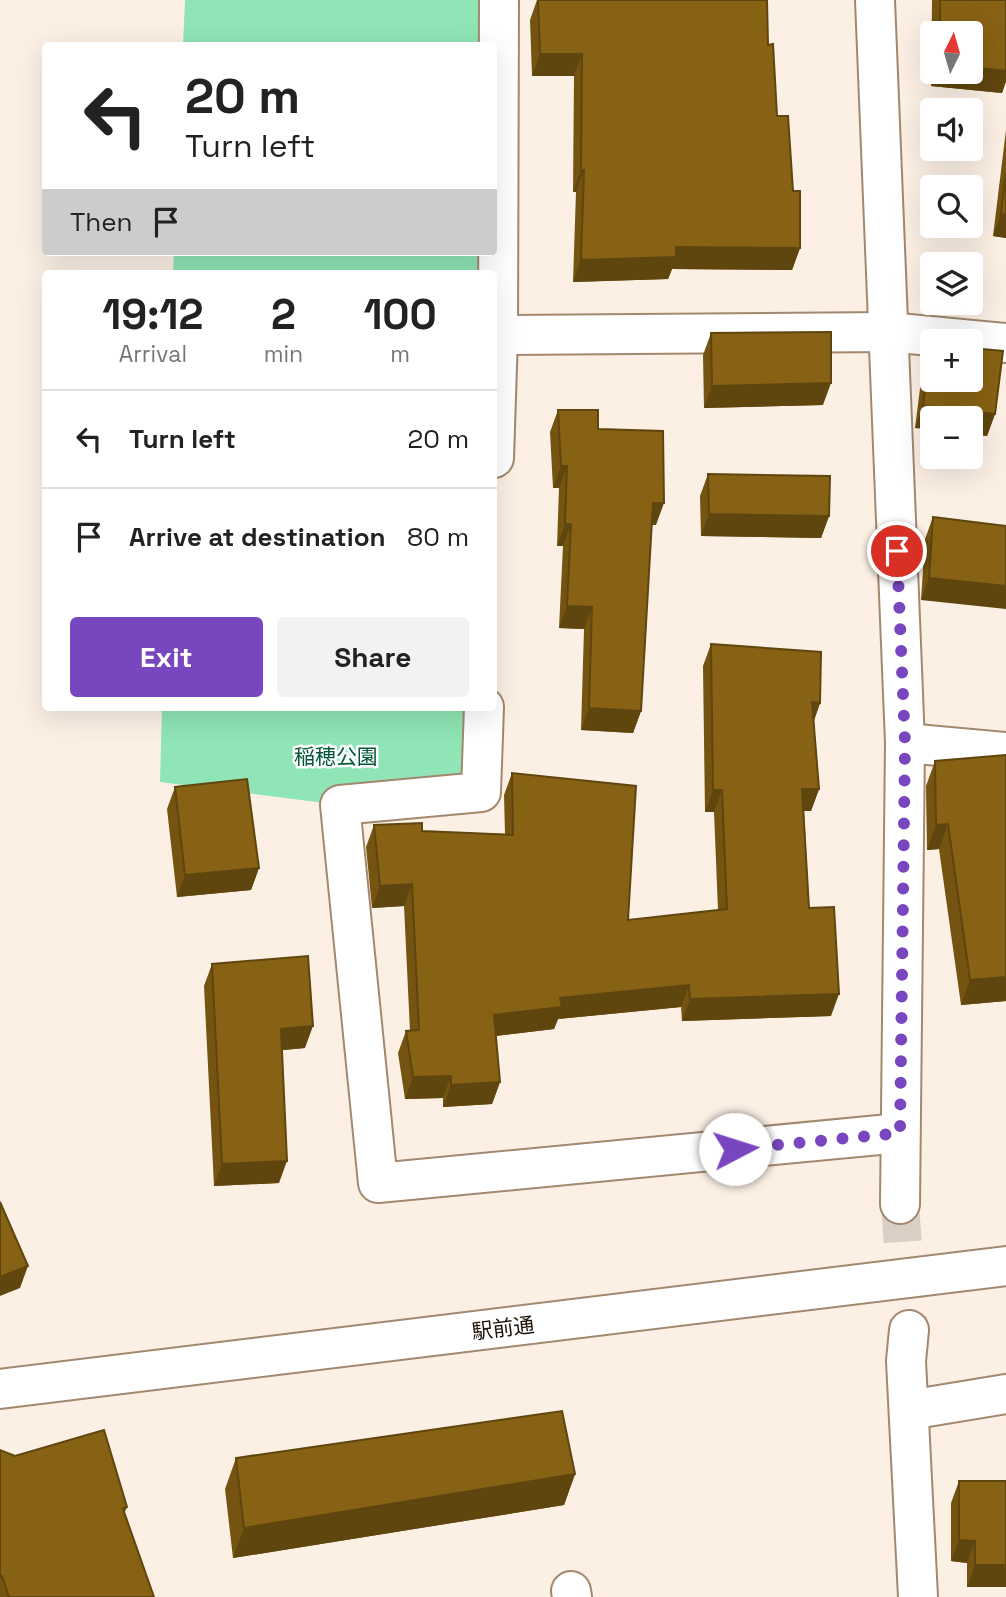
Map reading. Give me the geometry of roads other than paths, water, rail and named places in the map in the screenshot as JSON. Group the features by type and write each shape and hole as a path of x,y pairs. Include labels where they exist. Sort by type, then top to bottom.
{"street":[{"path":"497,366 499,0"},
{"path":"875,0 905,743 900,1204"},
{"path":"498,335 888,332 1006,343"},
{"path":"484,711 481,792 340,805 378,1183 900,1133"},
{"path":"905,743 1006,752"},
{"name":"駅前通","path":"0,1389 1006,1266"},
{"path":"909,1330 906,1361 918,1597"},
{"path":"909,1410 1006,1394"}],"tunnel":[{"path":"900,1204 909,1330"}],"park label":[{"name":"稲穂公園","path":"336,756"}]}
